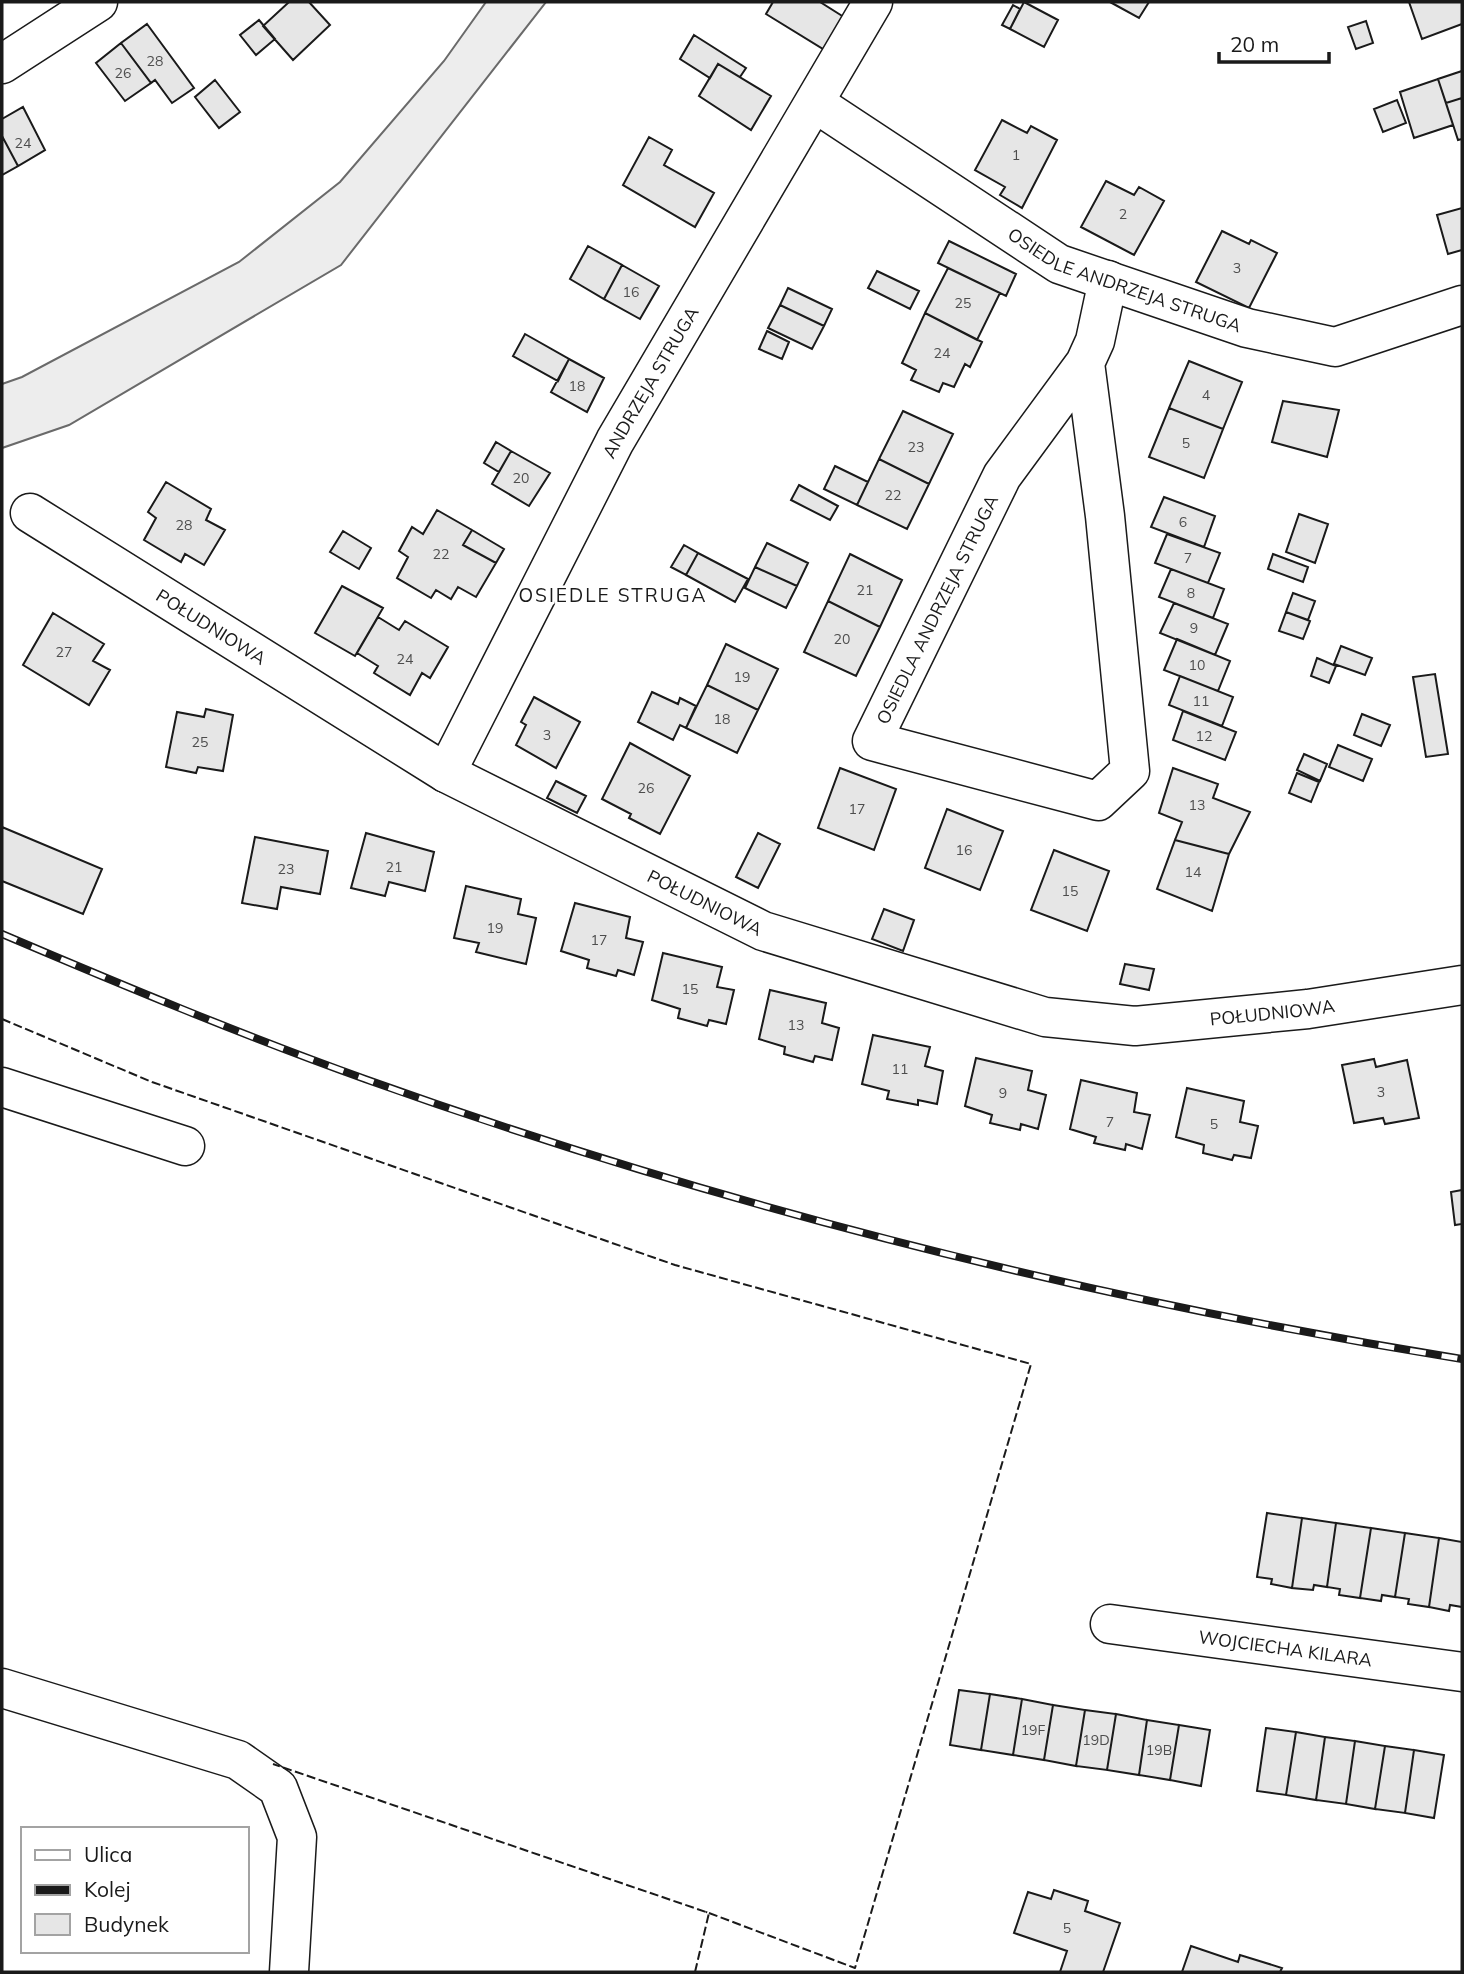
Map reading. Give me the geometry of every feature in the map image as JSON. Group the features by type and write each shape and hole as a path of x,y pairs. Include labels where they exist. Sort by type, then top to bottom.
{"street":[{"path":"2,64 98,2"},
{"name":"ANDRZEJA STRUGA","path":"446,773 615,441 873,2"},
{"name":"OSIEDLE ANDRZEJA STRUGA","path":"815,103 1059,264 1247,328 1335,347 1462,304"},
{"name":"OSIEDLA ANDRZEJA STRUGA","path":"1085,363 1105,516 1130,771 1098,801 872,741 1002,476 1085,363 1095,341 1108,280"},
{"name":"POŁUDNIOWA","path":"30,513 446,773 764,931 1045,1017 1135,1026 1308,1009 1462,985"},
{"path":"2,1087 185,1146"},
{"name":"WOJCIECHA KILARA","path":"1110,1624 1462,1672"},
{"path":"2,1688 238,1760 278,1788 297,1837 289,1972"}],"shaded area":[{"path":"486,2 546,2 341,265 69,425 2,448 2,384 22,377 239,262 340,182 444,61"}],"building":[{"path":"289,2 309,2 330,25 293,60 263,26"},
{"path":"773,2 820,2 847,19 828,52 766,14"},
{"path":"1024,2 1058,20 1044,47 1010,29"},
{"path":"1110,2 1149,2 1139,18"},
{"path":"1409,2 1462,2 1462,24 1422,39"},
{"path":"1013,5 1020,9 1010,29 1002,25"},
{"path":"259,20 275,39 256,55 240,35"},
{"path":"1366,21 1373,43 1356,49 1348,27"},
{"path":"147,24 194,88 172,103 155,80 151,83 121,43"},
{"path":"694,35 746,68 740,77 718,64 710,78 680,59"},
{"path":"121,43 151,83 125,101 96,63"},
{"path":"718,64 771,96 751,130 699,96"},
{"path":"1462,71 1462,98 1446,103 1438,79"},
{"path":"1438,79 1453,125 1414,138 1400,92"},
{"path":"215,80 240,112 219,128 195,97"},
{"path":"1462,98 1462,139 1458,140 1446,103"},
{"path":"1397,100 1406,123 1383,132 1374,109"},
{"path":"23,107 45,150 18,166 2,136 2,119"},
{"path":"1002,120 1027,133 1031,126 1057,140 1022,208 1000,195 1005,187 975,170"},
{"path":"2,136 18,166 2,175"},
{"path":"649,137 672,150 664,165 714,193 695,227 623,185"},
{"path":"1106,181 1134,195 1139,187 1164,201 1134,255 1081,227"},
{"path":"1462,208 1462,250 1448,254 1437,215"},
{"path":"1222,231 1249,244 1251,240 1277,253 1249,308 1196,282"},
{"path":"949,241 1016,274 1006,296 938,263"},
{"path":"588,246 622,265 604,299 570,279"},
{"path":"622,265 659,286 640,319 604,299"},
{"path":"948,268 1000,293 977,340 925,313"},
{"path":"877,271 919,291 910,309 868,288"},
{"path":"788,288 832,309 824,326 780,305"},
{"path":"780,305 824,326 812,349 768,328"},
{"path":"925,313 982,342 970,367 965,364 954,387 943,383 939,392 911,380 916,370 902,363"},
{"path":"767,331 789,342 782,359 759,349"},
{"path":"525,334 569,359 558,381 513,356"},
{"path":"569,359 604,378 587,412 551,392"},
{"path":"1189,361 1242,382 1223,429 1169,408"},
{"path":"1283,401 1339,410 1327,457 1272,442"},
{"path":"1169,408 1223,429 1204,478 1149,457"},
{"path":"903,411 953,434 929,484 879,459"},
{"path":"496,442 511,451 499,472 484,463"},
{"path":"511,451 550,473 529,506 492,484"},
{"path":"879,459 929,484 907,529 857,505"},
{"path":"835,466 868,482 857,505 824,489"},
{"path":"166,482 211,509 206,520 225,530 204,565 185,554 181,562 144,540 156,518 148,512"},
{"path":"799,485 838,506 830,520 791,500"},
{"path":"1164,497 1215,516 1204,547 1151,527"},
{"path":"437,510 472,530 463,545 496,563 476,597 458,587 451,599 436,590 431,598 397,578 408,557 399,551 412,527 423,534"},
{"path":"1299,514 1328,524 1315,563 1286,552"},
{"path":"472,530 504,549 496,563 463,545"},
{"path":"343,531 371,548 359,569 330,552"},
{"path":"1167,534 1220,553 1208,583 1155,563"},
{"path":"767,543 808,563 797,586 755,567"},
{"path":"684,545 698,553 686,575 671,567"},
{"path":"698,553 748,579 735,602 686,575"},
{"path":"850,554 902,580 880,627 828,601"},
{"path":"1273,554 1308,567 1303,582 1268,569"},
{"path":"755,567 797,586 786,608 745,588"},
{"path":"1171,569 1224,589 1213,618 1159,597"},
{"path":"342,586 383,608 355,656 315,633"},
{"path":"1293,593 1315,601 1308,620 1286,612"},
{"path":"828,601 880,627 856,676 804,652"},
{"path":"1174,603 1228,624 1215,655 1160,633"},
{"path":"1286,612 1310,621 1303,639 1279,631"},
{"path":"53,613 104,644 93,661 110,670 89,705 23,665"},
{"path":"378,617 399,630 405,621 448,647 430,678 422,673 410,695 374,673 378,666 357,653"},
{"path":"1177,639 1230,661 1218,691 1164,670"},
{"path":"726,644 778,669 758,710 707,685"},
{"path":"1341,646 1372,658 1365,675 1334,664"},
{"path":"1317,658 1336,666 1329,683 1311,676"},
{"path":"1435,674 1448,754 1426,757 1413,677"},
{"path":"1180,676 1233,697 1222,726 1169,705"},
{"path":"707,685 758,710 737,753 686,728"},
{"path":"652,692 678,704 680,698 696,706 686,728 680,725 673,740 638,722"},
{"path":"534,697 580,722 556,768 516,745 526,725 521,722"},
{"path":"206,709 233,715 223,771 198,767 196,773 166,767 177,712 204,717"},
{"path":"1183,711 1236,732 1225,760 1173,740"},
{"path":"1362,714 1390,725 1381,746 1354,735"},
{"path":"630,743 690,776 660,834 629,818 631,814 602,799"},
{"path":"1338,745 1372,759 1363,781 1329,767"},
{"path":"1304,754 1327,764 1320,781 1297,770"},
{"path":"840,768 896,789 874,850 818,828"},
{"path":"1173,768 1218,784 1213,798 1250,812 1229,854 1175,840 1182,822 1159,813"},
{"path":"1297,773 1319,782 1311,802 1289,793"},
{"path":"556,781 586,796 577,813 547,798"},
{"path":"947,809 1003,831 980,890 925,868"},
{"path":"2,827 102,869 83,914 2,881"},
{"path":"366,833 434,852 425,891 389,882 385,896 351,888"},
{"path":"758,833 780,844 758,888 736,877"},
{"path":"255,837 328,851 320,894 281,887 277,909 242,903"},
{"path":"1175,840 1229,854 1212,911 1157,889"},
{"path":"1054,850 1109,871 1087,931 1031,910"},
{"path":"466,886 521,899 518,914 536,918 526,964 476,952 479,943 454,938"},
{"path":"575,903 630,917 626,938 643,942 634,975 618,970 616,976 587,968 589,960 561,951"},
{"path":"884,909 914,920 903,951 872,939"},
{"path":"663,953 722,967 717,987 734,990 726,1024 709,1020 707,1026 678,1018 680,1009 652,1000"},
{"path":"1125,964 1154,969 1149,990 1120,984"},
{"path":"770,990 826,1003 822,1023 839,1028 832,1060 815,1056 813,1062 784,1054 785,1047 759,1039"},
{"path":"873,1035 930,1047 925,1066 943,1071 937,1104 918,1100 918,1105 887,1099 889,1091 862,1084"},
{"path":"976,1058 1032,1071 1028,1090 1046,1095 1038,1129 1021,1124 1020,1130 990,1123 992,1115 965,1106"},
{"path":"1374,1059 1376,1067 1407,1060 1419,1118 1385,1124 1383,1118 1354,1123 1342,1065"},
{"path":"1081,1080 1137,1093 1134,1112 1150,1115 1142,1149 1126,1144 1125,1150 1094,1143 1096,1137 1070,1129"},
{"path":"1187,1088 1244,1101 1240,1122 1258,1126 1251,1158 1234,1155 1232,1160 1203,1153 1204,1145 1176,1137"},
{"path":"1462,1190 1462,1224 1455,1225 1451,1192"},
{"path":"1267,1513 1302,1518 1292,1588 1271,1584 1272,1579 1257,1577"},
{"path":"1302,1518 1336,1523 1327,1587 1314,1585 1313,1590 1292,1588"},
{"path":"1336,1523 1371,1528 1360,1598 1339,1595 1340,1589 1327,1587"},
{"path":"1371,1528 1405,1533 1395,1597 1382,1595 1381,1601 1360,1598"},
{"path":"1405,1533 1439,1538 1429,1607 1408,1604 1409,1599 1395,1597"},
{"path":"1439,1538 1462,1542 1462,1607 1450,1605 1449,1611 1429,1607"},
{"path":"959,1690 990,1694 981,1750 950,1745"},
{"path":"990,1694 1022,1699 1013,1755 981,1750"},
{"path":"1022,1699 1053,1705 1044,1760 1013,1755"},
{"path":"1053,1705 1085,1710 1076,1766 1044,1760"},
{"path":"1085,1710 1116,1714 1107,1770 1076,1766"},
{"path":"1116,1714 1147,1720 1139,1775 1107,1770"},
{"path":"1147,1720 1179,1725 1170,1780 1139,1775"},
{"path":"1179,1725 1210,1730 1201,1786 1170,1780"},
{"path":"1266,1728 1296,1732 1286,1795 1257,1791"},
{"path":"1296,1732 1325,1737 1316,1800 1286,1795"},
{"path":"1325,1737 1355,1741 1346,1804 1316,1800"},
{"path":"1355,1741 1385,1746 1375,1809 1346,1804"},
{"path":"1385,1746 1414,1750 1405,1813 1375,1809"},
{"path":"1414,1750 1444,1755 1434,1818 1405,1813"},
{"path":"1054,1890 1088,1901 1085,1911 1120,1923 1103,1972 1060,1972 1067,1951 1014,1933 1028,1892 1051,1899"},
{"path":"1191,1946 1238,1962 1240,1955 1282,1968 1280,1972 1182,1972"}],"railway":[{"path":"2,934 182,1009 365,1079 499,1125 770,1208 1045,1278 1183,1308 1462,1359"}],"fence":[{"path":"2,1019 152,1082 675,1265 1031,1364 855,1968 709,1913 273,1764"},
{"path":"695,1972 709,1913 706,1912"}],"district":[{"name":"OSIEDLE STRUGA","path":"613,595"}]}
